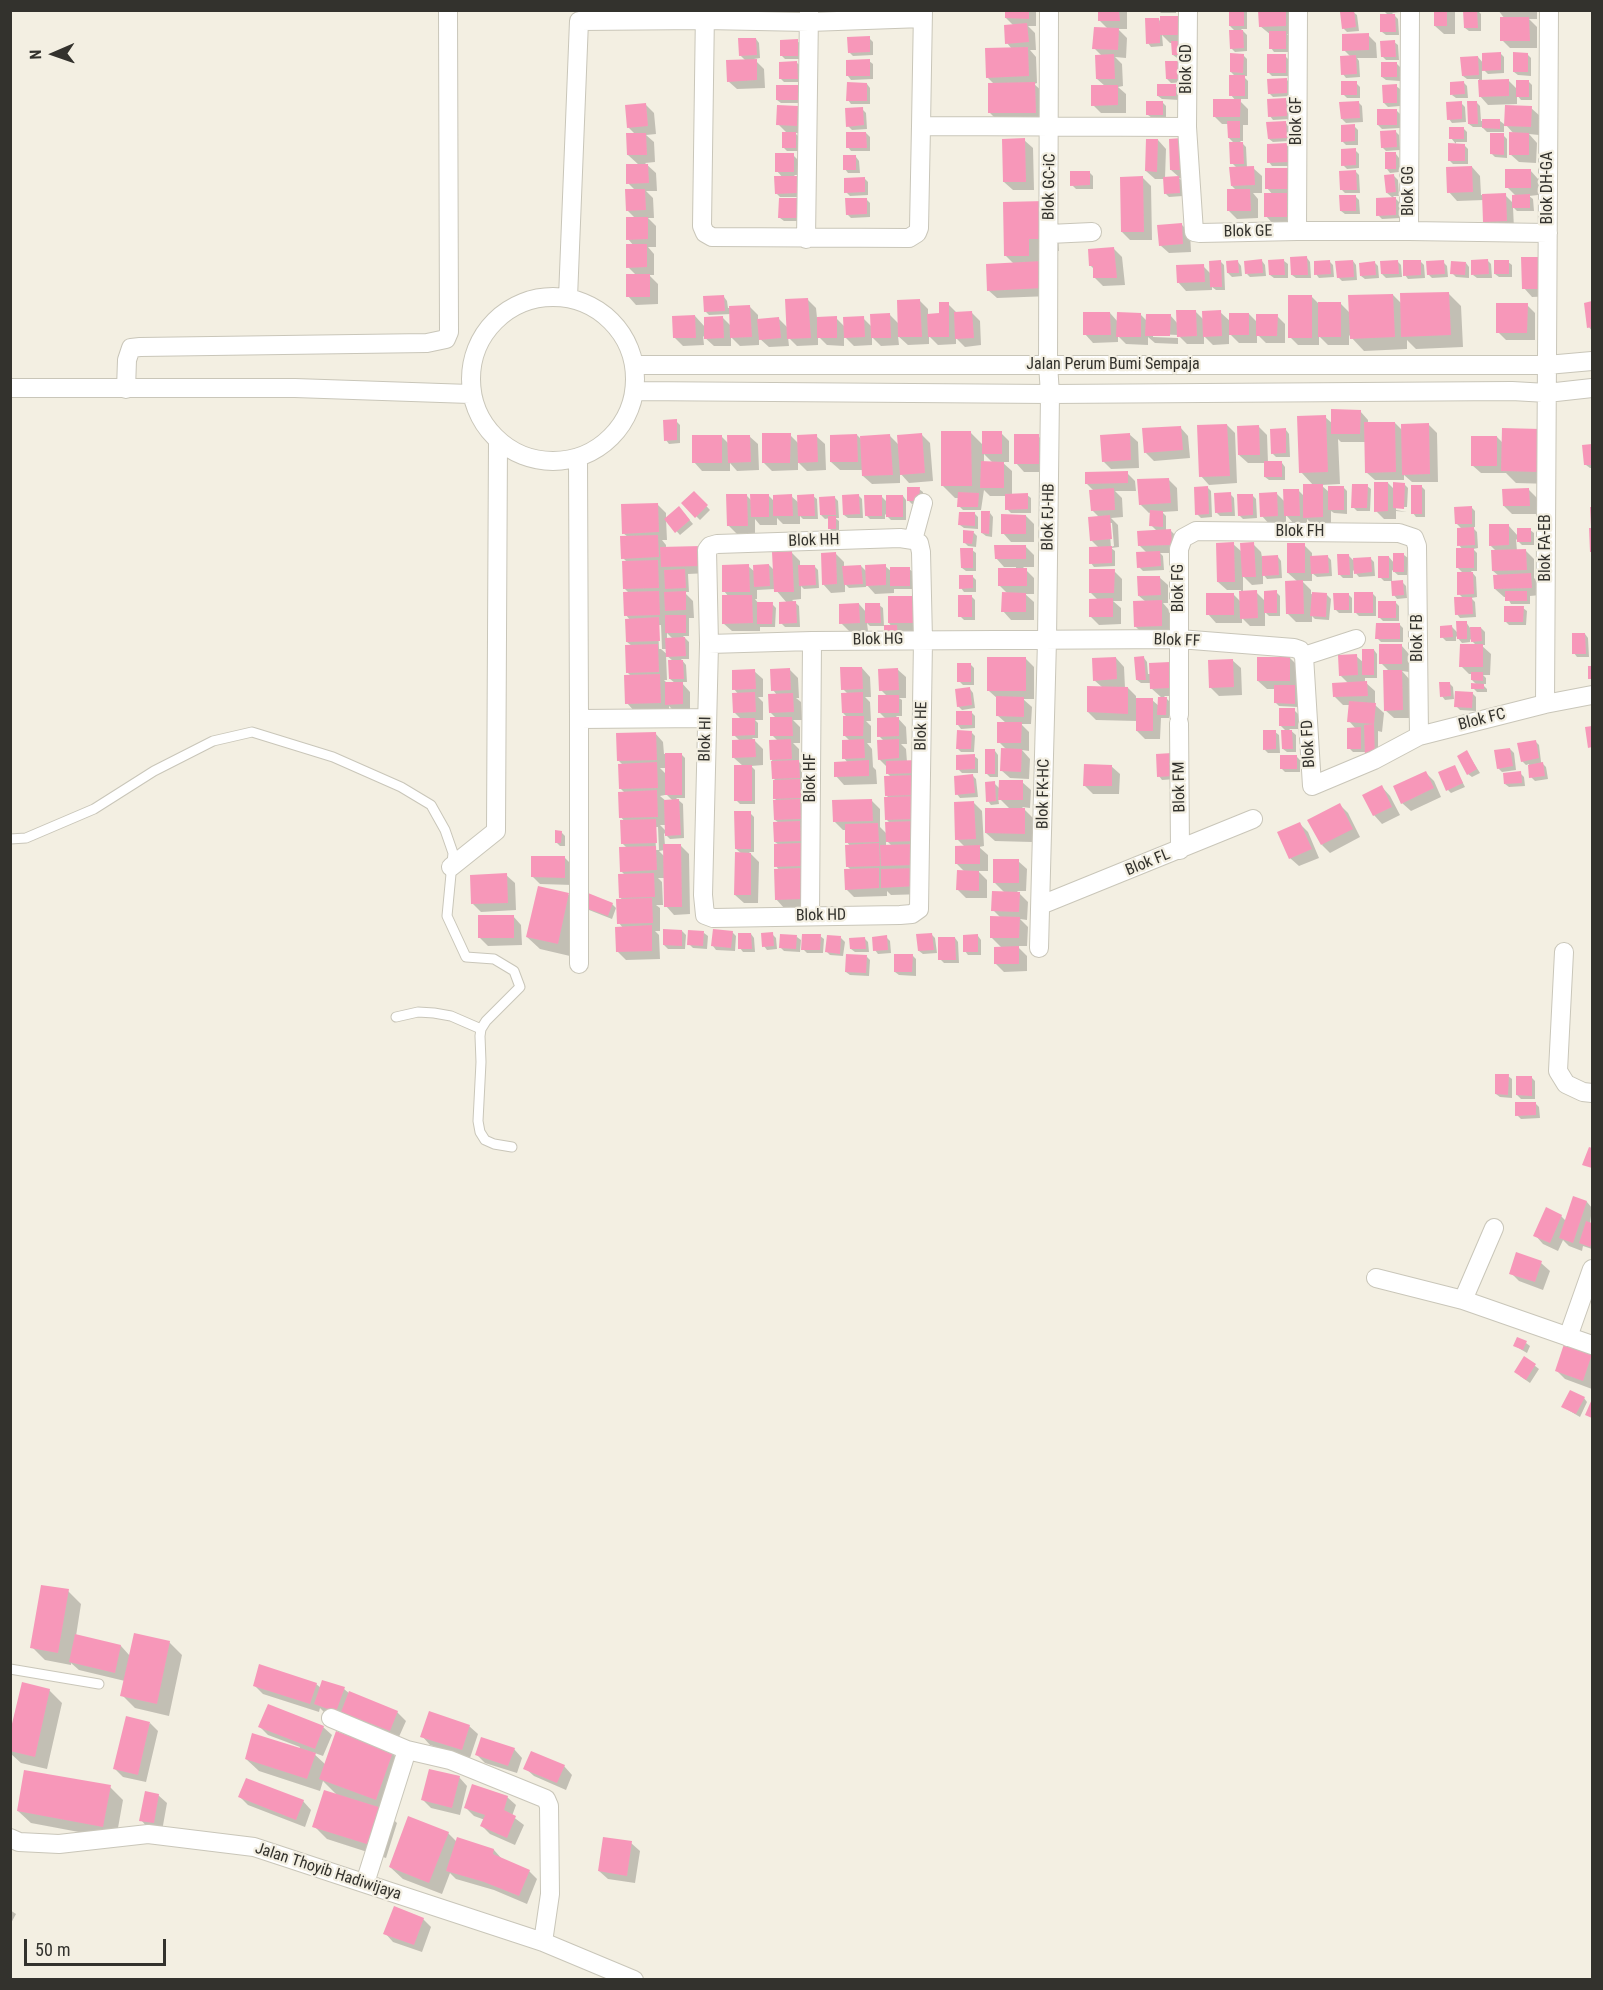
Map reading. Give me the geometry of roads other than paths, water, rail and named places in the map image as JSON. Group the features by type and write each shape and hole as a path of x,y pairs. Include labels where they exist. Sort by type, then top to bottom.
{"street":[{"path":"126,389 131,348 415,343 439,342 446,339 450,332 448,10"},
{"name":"Blok GC-iC","path":"1049,10 1048,364 1050,394"},
{"name":"Blok GD","path":"1187,127 1188,10"},
{"name":"Blok GF","path":"1297,231 1298,10"},
{"name":"Blok GG","path":"1410,10 1409,231 1548,233"},
{"name":"Blok DH-GA","path":"1547,393 1549,10"},
{"path":"568,298 579,16 705,15 809,16 923,14 919,228 917,233 909,238 896,239 806,239 712,237 705,233 702,226 705,15"},
{"path":"806,239 809,16"},
{"path":"921,126 1187,127"},
{"name":"Blok GE","path":"1187,127 1194,232 1409,231"},
{"path":"1049,234 1092,232"},
{"path":"554,296 568,298 582,301 606,316 624,338 634,365 634,392 628,414 616,433 598,448 578,458 550,462 522,456 498,441 480,418 470,394 472,363 483,336 501,315 526,300 554,296"},
{"name":"Jalan Perum Bumi Sempaja","path":"634,365 1547,365 1593,361"},
{"path":"10,388 295,387 470,394"},
{"name":"Jalan Perum Bumi Sempaja","path":"634,392 1050,394 1500,391 1547,393 1593,388"},
{"name":"Blok FA-EB","path":"1545,704 1547,393"},
{"name":"Blok FJ-HB","path":"1047,640 1050,394"},
{"path":"451,867 496,831 498,441"},
{"path":"578,458 579,964"},
{"name":"Blok HE","path":"920,901 923,640 917,546 923,503"},
{"name":"Blok FH","path":"1183,538 1196,531 1399,533 1408,535 1415,541"},
{"name":"Blok HH","path":"706,556 710,546 717,544 900,538 917,546"},
{"name":"Blok FG","path":"1179,639 1179,549 1183,538"},
{"name":"Blok FB","path":"1415,541 1418,546 1419,736"},
{"name":"Blok HI","path":"706,556 709,644 703,896 705,915 713,918"},
{"name":"Blok FF","path":"1047,640 1179,639 1294,648 1300,650 1304,656"},
{"name":"Blok FM","path":"1179,639 1180,850"},
{"path":"1304,656 1356,639"},
{"name":"Blok HG","path":"709,644 1047,640"},
{"name":"Blok FK-HC","path":"1039,948 1047,640"},
{"name":"Blok HF","path":"810,916 812,641"},
{"name":"Blok FD","path":"1304,656 1312,786 1374,760 1419,736"},
{"name":"Blok FC","path":"1419,736 1545,704 1593,695"},
{"path":"579,719 706,718"},
{"name":"Blok FL","path":"1041,905 1253,819"},
{"name":"Blok HD","path":"713,918 912,914 919,909 920,901"},
{"path":"1564,952 1558,1071 1566,1084 1583,1092 1593,1093"},
{"path":"1463,1300 1494,1228"},
{"path":"1568,1338 1593,1269"},
{"path":"1377,1278 1463,1300 1593,1346"},
{"path":"331,1718 407,1750 450,1760 543,1797 548,1802 550,1894 543,1942"},
{"path":"365,1883 407,1750"},
{"name":"Jalan Thoyib Hadiwijaya","path":"10,1838 28,1843 59,1844 148,1834 228,1843 273,1852 543,1942 634,1980"}],"lane":[{"path":"10,839 26,838 94,809 153,771 213,741 252,732 333,757 401,787 431,805 445,830 453,853 447,916 466,957 494,959 514,971 520,987 494,1012 481,1029 478,1121 480,1132 485,1140 512,1147"},
{"path":"396,1017 418,1012 434,1013 451,1016 481,1029"},
{"path":"10,1669 99,1684"}]}
